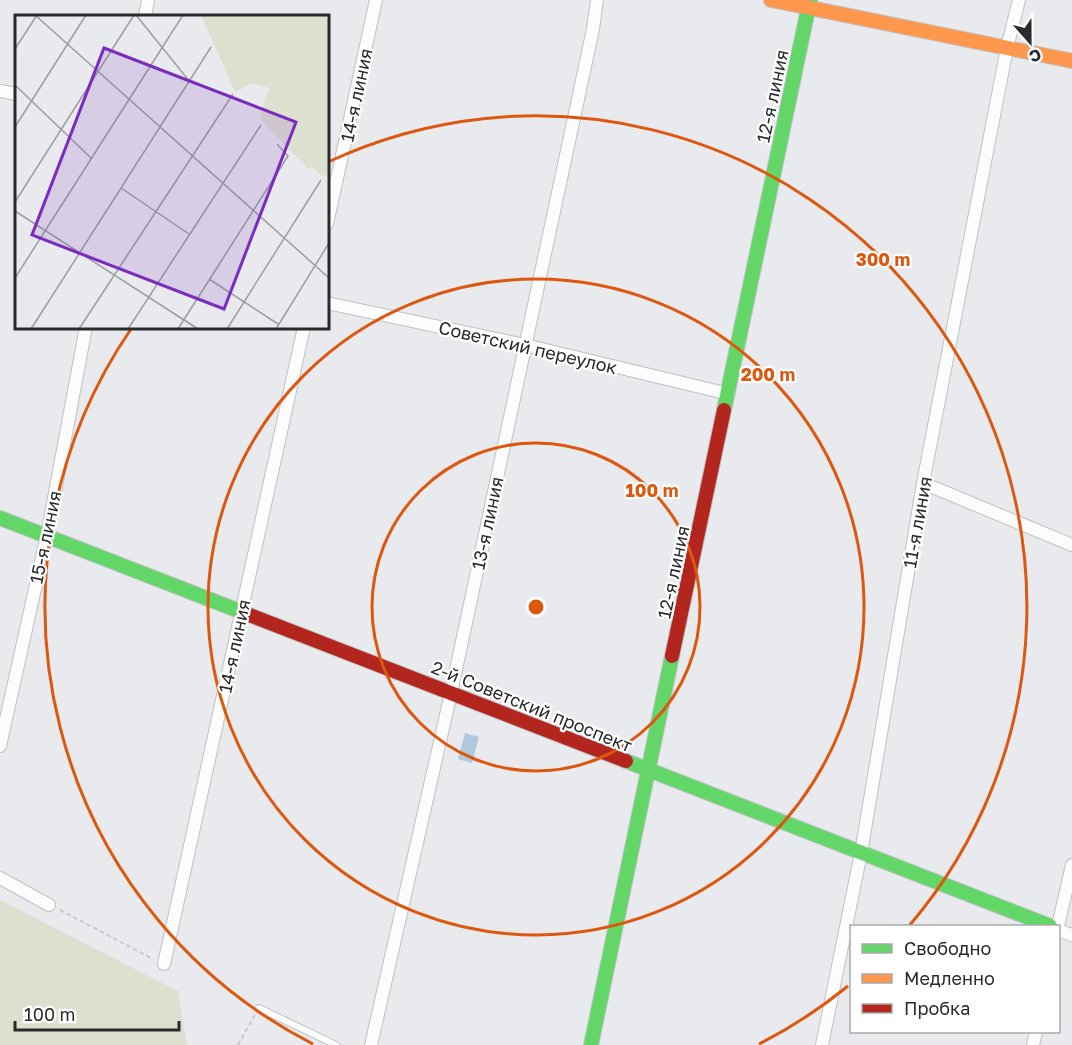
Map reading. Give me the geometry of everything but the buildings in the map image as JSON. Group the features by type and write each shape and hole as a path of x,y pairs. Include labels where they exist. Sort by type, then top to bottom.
{"street":[{"path":"145,15 148,0"},
{"name":"14-я линия","path":"328,219 376,0"},
{"name":"13-я линия","path":"371,1045 451,693 594,30 597,0"},
{"path":"771,0 809,4 1072,61"},
{"name":"11-я линия","path":"822,1045 861,853 923,483 1007,48 1019,0"},
{"name":"12-я линия","path":"592,1045 809,4"},
{"path":"0,91 15,94"},
{"name":"Советский переулок","path":"328,303 525,345 729,393"},
{"name":"15-я линия","path":"0,746 47,535 86,328"},
{"name":"14-я линия","path":"164,964 304,328"},
{"path":"923,483 1072,545"},
{"name":"2-й Советский проспект","path":"0,518 1045,925"},
{"path":"1059,925 1072,865"},
{"path":"0,878 49,905"}],"lane":[{"path":"259,1008 336,1045"}],"path":[{"path":"49,905 164,964"},
{"path":"238,1045 259,1008"}],"green space":[{"path":"0,900 178,991 187,1045 0,1045"}],"water":[{"path":"465,733 479,737 472,763 458,759"}],"traffic: fast":[{"path":"724,410 810,0"},
{"path":"0,518 247,614"},
{"path":"591,1045 672,656"},
{"path":"626,761 1047,925"}],"traffic: slow":[{"path":"771,0 1072,61"}],"traffic: jam":[{"path":"672,656 724,410"},
{"path":"247,614 626,761"}]}
